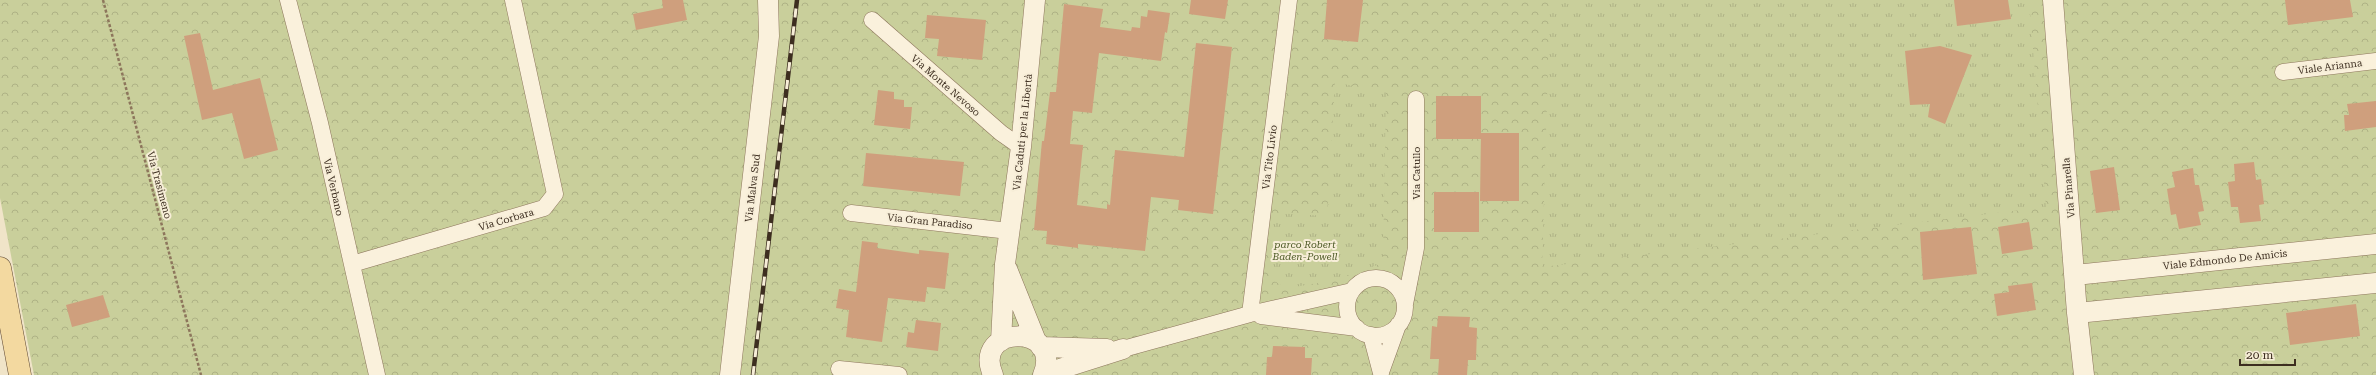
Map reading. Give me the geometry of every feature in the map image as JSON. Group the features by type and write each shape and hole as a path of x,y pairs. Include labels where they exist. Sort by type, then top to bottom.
{"main road":[{"path":"0,268 20,375"}],"street":[{"name":"Via Verbano","path":"288,0 320,123 377,375"},
{"name":"Via Corbara","path":"352,264 544,208 555,194 513,0"},
{"name":"Via Malva Sud","path":"730,375 769,36 768,0"},
{"name":"Via Caduti per la Libertà","path":"1001,341 1005,264 1021,147 1035,0"},
{"name":"Via Tito Livio","path":"1250,314 1289,0"},
{"name":"Via Pinarella","path":"2053,0 2077,313 2084,375"},
{"name":"Via Monte Nevoso","path":"872,20 1000,133 1021,147"},
{"name":"Viale Arianna","path":"2283,72 2376,61"},
{"name":"Via Catullo","path":"1381,373 1398,325 1402,318 1416,248 1416,99"},
{"name":"Via Gran Paradiso","path":"851,213 1010,231"},
{"name":"Viale Edmondo De Amicis","path":"2075,275 2376,244"},
{"path":"1043,374 1123,349 1250,314 1352,290 1366,279 1384,279 1401,270 1416,248"},
{"path":"1005,264 1046,365 1043,374"},
{"path":"1384,279 1398,288 1405,304"},
{"path":"2077,313 2376,283"},
{"path":"1352,290 1347,306 1351,322 1357,328"},
{"path":"1250,314 1357,328 1372,335 1386,334 1398,325"},
{"path":"993,375 990,362 991,354 1001,341 1009,336 1018,335 1038,344 1123,349"},
{"path":"1372,335 1381,373"},
{"path":"839,369 898,375"}],"path":[{"name":"Via Trasimeno","path":"103,0 201,375"}],"green space":[{"path":"0,0 2376,0 2376,375 34,375 0,198"},
{"path":"1550,0 2029,0 2046,207 1542,267"},
{"name":"parco Robert Baden-Powell","path":"1335,82 1386,93 1383,263 1330,281 1288,288 1272,280 1269,233 1273,213 1327,216"}],"building":[{"path":"662,0 683,0 687,20 636,30 633,14 663,8"},
{"path":"1191,0 1228,0 1225,19 1189,14"},
{"path":"1327,0 1363,0 1358,42 1324,39"},
{"path":"1954,0 2008,0 2011,19 1957,26"},
{"path":"2285,0 2350,0 2353,17 2288,25"},
{"path":"1064,4 1103,9 1100,27 1131,31 1132,27 1140,28 1141,16 1147,17 1148,10 1170,13 1167,33 1165,32 1161,61 1099,53 1092,113 1073,111 1070,144 1083,145 1077,205 1107,209 1107,204 1110,205 1115,150 1184,157 1196,43 1232,47 1213,214 1178,210 1179,200 1151,197 1145,251 1078,244 1078,248 1046,244 1047,231 1034,230 1042,141 1044,141 1050,92 1056,92"},
{"path":"927,15 986,20 982,60 937,56 939,39 925,38"},
{"path":"200,33 213,90 260,78 278,150 244,159 232,113 202,120 184,36"},
{"path":"1940,46 1972,55 1945,124 1928,117 1930,104 1910,105 1905,51"},
{"path":"878,90 894,92 894,99 904,100 904,107 912,107 910,129 874,125"},
{"path":"1436,96 1481,96 1481,139 1436,139"},
{"path":"2376,101 2376,127 2345,131 2344,115 2349,115 2347,104"},
{"path":"1481,133 1519,133 1519,201 1480,201"},
{"path":"866,153 964,162 960,196 863,186"},
{"path":"2254,162 2256,180 2261,179 2264,204 2259,205 2261,221 2240,223 2238,207 2231,207 2228,182 2235,181 2234,164"},
{"path":"2114,167 2120,210 2096,213 2090,171"},
{"path":"2193,168 2195,185 2199,185 2204,211 2198,212 2201,225 2179,229 2176,214 2171,215 2167,189 2175,187 2172,172"},
{"path":"1434,192 1479,192 1479,232 1434,232"},
{"path":"2029,222 2033,249 2002,254 1998,227"},
{"path":"1971,227 1977,274 1923,280 1920,232"},
{"path":"862,241 878,243 877,248 919,254 919,250 949,253 945,289 927,287 925,302 888,298 882,342 846,337 849,310 836,308 839,289 856,292"},
{"path":"2032,283 2036,310 1997,316 1994,294 2009,292 2008,286"},
{"path":"103,295 110,317 72,327 66,305"},
{"path":"2356,304 2360,336 2290,345 2286,313"},
{"path":"1438,316 1470,317 1469,327 1477,328 1476,360 1468,360 1467,375 1438,375 1439,359 1430,359 1432,326 1437,327"},
{"path":"916,320 941,323 938,351 906,347 908,332 914,333"},
{"path":"1273,346 1305,347 1305,358 1312,358 1311,375 1266,375 1267,357 1272,357"}],"railway":[{"path":"753,375 797,0"}]}
